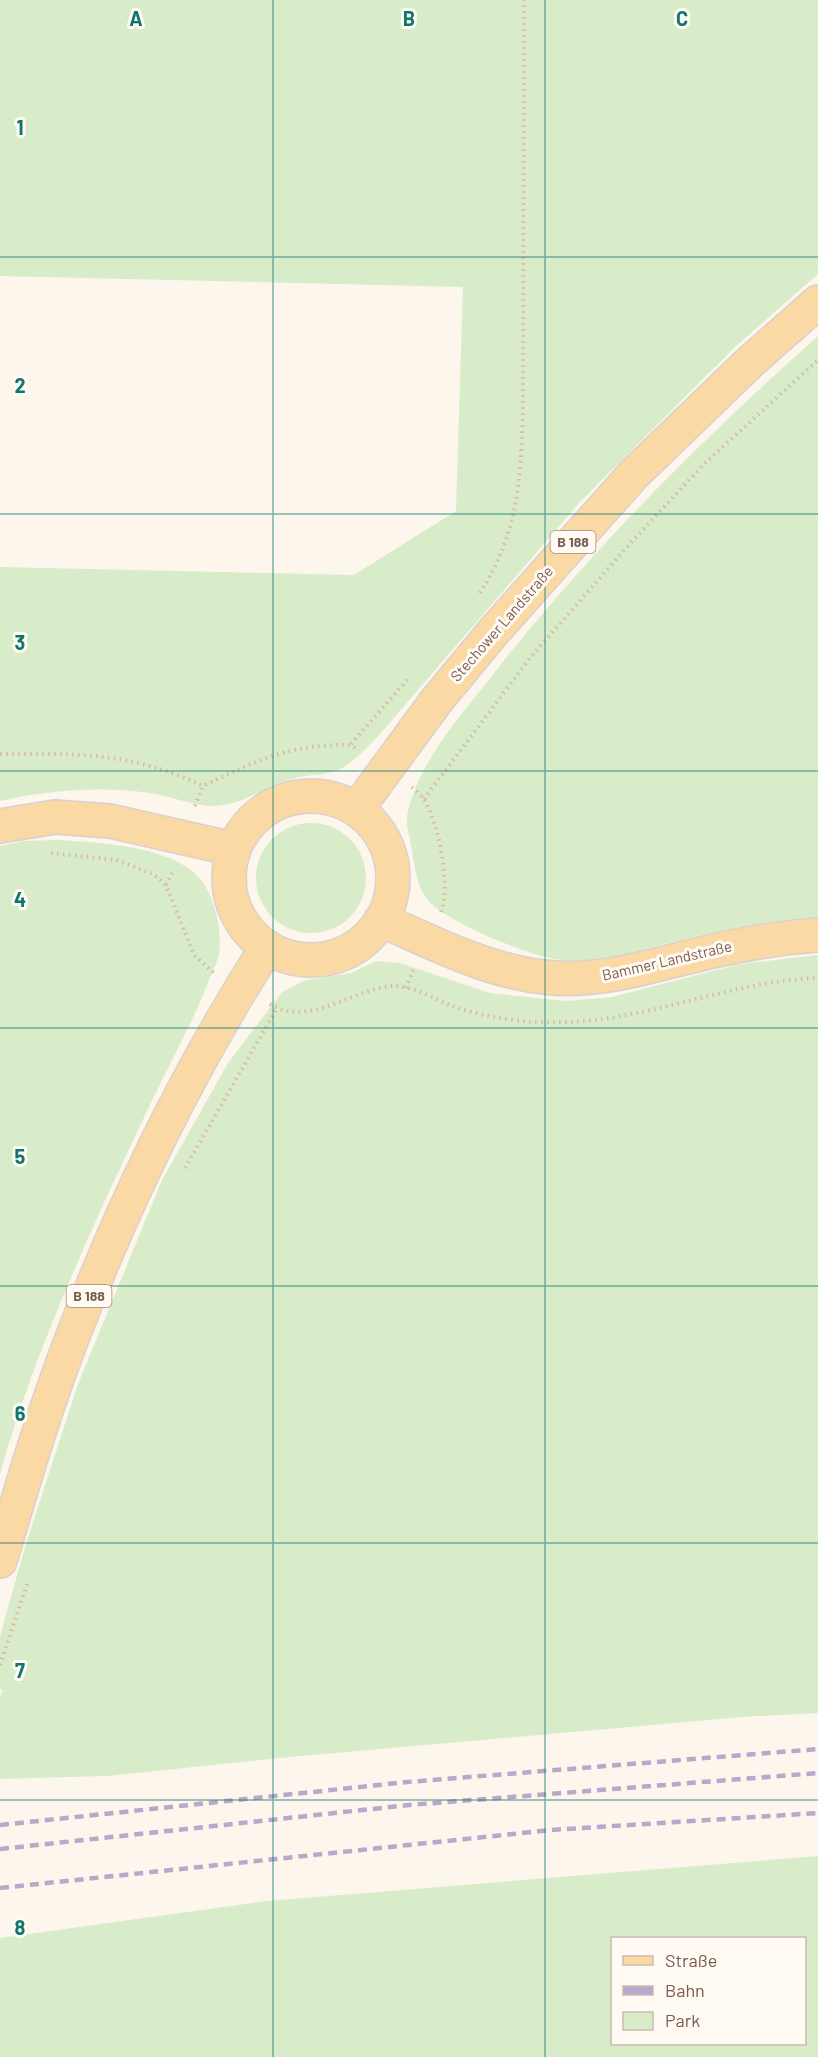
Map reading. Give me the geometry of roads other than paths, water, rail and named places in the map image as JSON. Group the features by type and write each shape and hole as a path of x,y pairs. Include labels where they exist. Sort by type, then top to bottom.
{"main road":[{"name":"Stechower Landstraße","path":"357,809 437,700 495,630 626,483 749,363 818,302"},
{"path":"300,796 330,797 357,809 373,823 384,840 392,860 393,881 390,901 381,920 368,937 350,950 330,958 309,960 287,956 267,947 246,929 233,904 228,877 233,849 248,824 271,805 300,796"},
{"path":"0,826 55,817 110,821 233,849"},
{"name":"Bammer Landstraße","path":"381,920 499,969 545,977 588,978 633,972 734,946 787,937 818,935"},
{"name":"B 188","path":"0,1561 46,1409 100,1268 177,1107 235,999 267,947"}],"railway":[{"path":"0,1825 407,1782 818,1749"},
{"path":"0,1849 409,1805 818,1773"},
{"path":"0,1888 551,1830 818,1813"}]}
